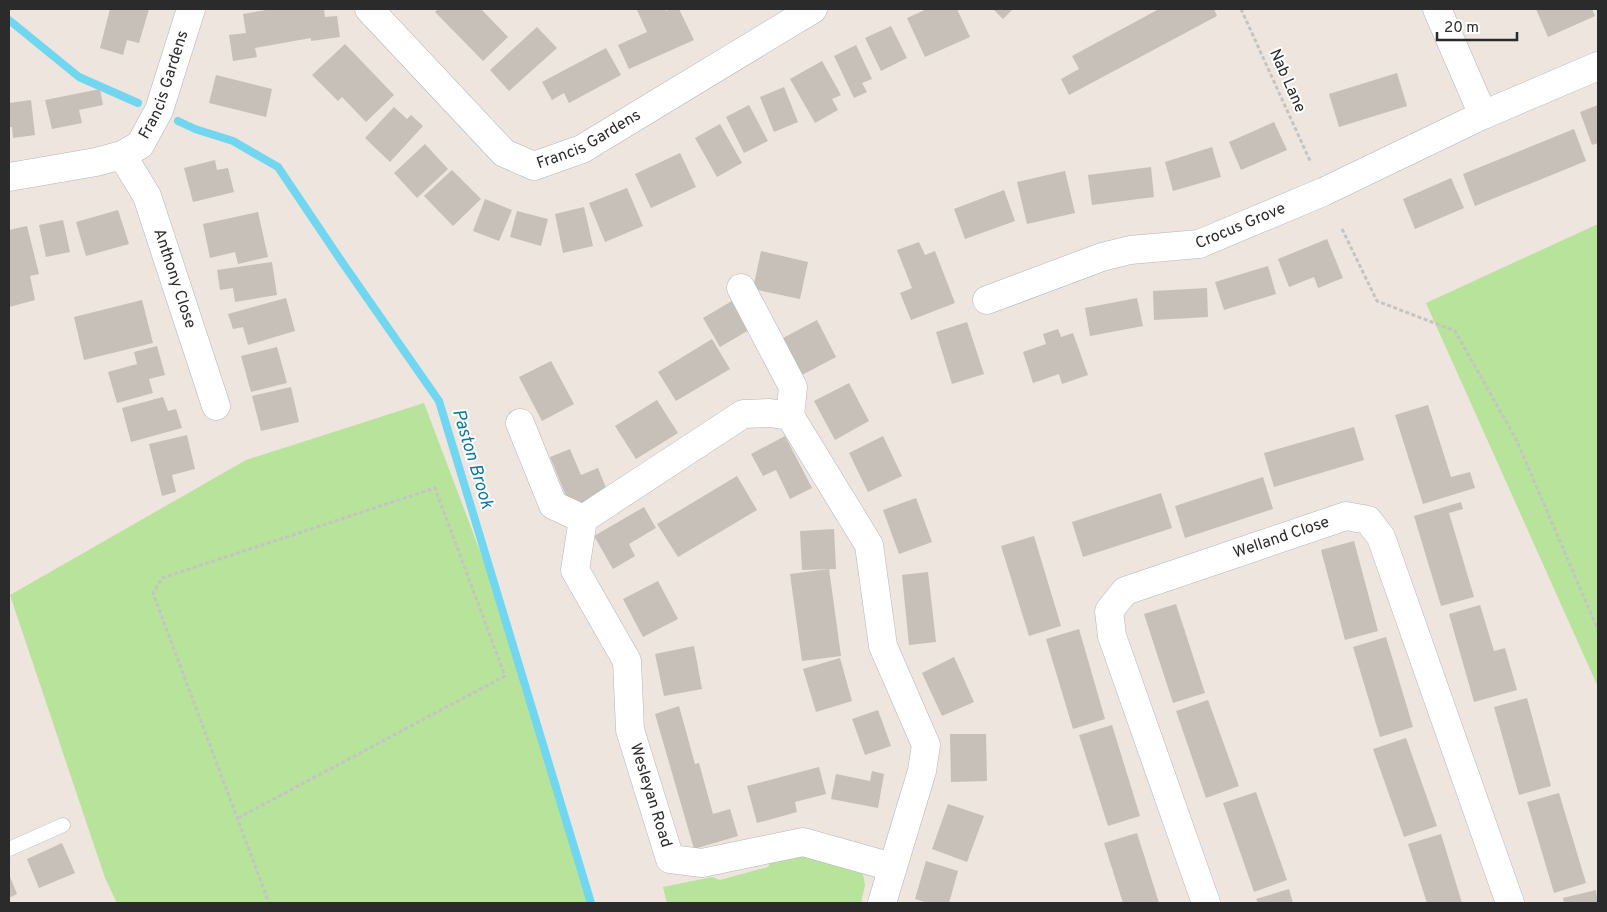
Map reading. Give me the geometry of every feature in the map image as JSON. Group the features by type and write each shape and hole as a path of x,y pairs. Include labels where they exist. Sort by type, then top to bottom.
{"street":[{"name":"Francis Gardens","path":"9,177 96,162 122,155 140,145 159,110 191,9"},
{"name":"Francis Gardens","path":"369,9 504,153 534,166 582,149 814,9"},
{"path":"1437,9 1483,115"},
{"name":"Crocus Grove","path":"987,300 1102,257 1130,250 1200,244 1323,192 1483,115 1598,66"},
{"name":"Anthony Close","path":"122,155 147,196 216,406"},
{"path":"742,288 793,387 790,416 869,545 883,646 926,745 922,771 882,903"},
{"path":"520,423 553,505 583,519 742,414 770,413 790,416"},
{"name":"Welland Close","path":"1206,903 1112,636 1109,611 1125,591 1346,516 1368,520 1381,537 1510,903"},
{"name":"Wesleyan Road","path":"583,519 575,570 627,661 630,730 670,859 702,864 803,842 892,868"}],"lane":[{"path":"9,849 63,825"}],"path":[{"name":"Nab Lane","path":"1241,9 1311,163"},
{"path":"1342,229 1377,301 1455,331 1516,439 1598,630"},
{"path":"238,818 505,676 435,488 162,578 153,593 269,903"}],"green space":[{"path":"1598,224 1598,687 1426,303"},
{"path":"424,403 511,633 594,903 117,903 105,878 10,595 246,460"},
{"path":"804,850 840,859 863,874 865,885 861,903 667,903 663,887 712,877 720,880 768,867 773,856"}],"building":[{"path":"110,9 149,9 139,43 127,40 123,55 100,48"},
{"path":"272,9 324,9 325,17 337,16 340,37 311,41 311,38 255,48 257,57 233,61 229,35 246,33 243,14"},
{"path":"438,9 481,9 508,37 483,61 435,12"},
{"path":"665,9 666,11 679,9 694,40 629,69 618,45 647,32 637,10"},
{"path":"927,9 957,9 970,37 925,57 907,18"},
{"path":"993,9 1013,9 1003,19"},
{"path":"1159,9 1214,9 1217,16 1069,95 1061,79 1079,69 1072,56"},
{"path":"1536,9 1592,9 1595,16 1548,37"},
{"path":"891,26 907,58 881,71 865,38"},
{"path":"537,27 557,48 509,91 490,70"},
{"path":"345,44 394,95 366,122 342,97 338,101 312,75"},
{"path":"856,45 872,79 862,83 867,92 854,98 834,56"},
{"path":"606,48 621,75 569,103 564,93 552,100 542,82"},
{"path":"822,61 841,95 832,99 838,110 815,123 790,79"},
{"path":"1397,73 1407,106 1339,127 1329,94"},
{"path":"216,75 272,89 266,117 209,103"},
{"path":"784,87 798,122 774,132 760,97"},
{"path":"100,89 103,105 79,110 82,123 52,129 45,100"},
{"path":"31,100 35,135 13,138 12,127 9,127 9,103"},
{"path":"749,105 768,141 744,153 726,117"},
{"path":"1598,105 1598,143 1592,145 1580,112"},
{"path":"394,107 407,119 411,115 423,126 390,162 365,138"},
{"path":"1274,122 1287,150 1241,170 1229,142"},
{"path":"720,124 742,163 717,177 695,138"},
{"path":"1574,129 1586,161 1475,206 1463,174"},
{"path":"425,144 448,169 417,198 394,173"},
{"path":"1212,147 1221,177 1173,191 1165,162"},
{"path":"680,153 696,187 651,208 635,174"},
{"path":"215,160 217,170 228,168 234,192 193,202 184,168"},
{"path":"1151,167 1154,197 1092,205 1088,175"},
{"path":"452,170 481,199 453,226 424,196"},
{"path":"1065,171 1075,213 1027,224 1017,182"},
{"path":"1451,178 1464,208 1415,229 1403,199"},
{"path":"627,188 643,226 605,242 589,203"},
{"path":"1004,190 1015,221 965,239 954,209"},
{"path":"485,199 512,210 499,241 473,231"},
{"path":"584,207 593,246 563,253 555,214"},
{"path":"118,210 129,244 86,256 76,222"},
{"path":"517,211 548,219 541,246 510,237"},
{"path":"258,212 268,257 238,264 235,252 210,258 203,224"},
{"path":"63,220 70,252 46,257 39,225"},
{"path":"27,226 39,274 30,276 35,300 9,307 9,230"},
{"path":"1327,239 1343,278 1318,288 1314,277 1289,287 1278,259"},
{"path":"919,242 925,255 935,251 955,303 911,320 900,293 912,288 897,250"},
{"path":"761,251 808,262 800,299 753,289"},
{"path":"272,262 277,295 235,302 233,288 220,290 217,270"},
{"path":"1268,266 1276,294 1224,310 1215,282"},
{"path":"1207,288 1208,317 1154,320 1153,291"},
{"path":"286,298 295,331 248,345 243,327 233,329 228,314"},
{"path":"737,298 754,327 720,347 703,318"},
{"path":"1137,298 1143,326 1090,336 1085,308"},
{"path":"142,300 153,343 84,360 74,317"},
{"path":"817,320 836,357 802,375 783,338"},
{"path":"967,322 984,374 952,384 936,332"},
{"path":"1058,329 1061,337 1073,333 1088,375 1062,384 1059,374 1033,383 1023,352 1046,344 1043,334"},
{"path":"712,339 730,369 676,401 658,372"},
{"path":"157,346 165,375 149,379 153,393 117,403 108,372 137,364 134,352"},
{"path":"277,347 287,383 251,392 241,356"},
{"path":"551,361 574,404 542,421 519,377"},
{"path":"849,383 869,421 835,440 814,401"},
{"path":"291,387 299,422 261,431 252,396"},
{"path":"163,397 168,411 176,409 182,428 131,442 122,408"},
{"path":"657,400 678,433 636,459 615,426"},
{"path":"1428,405 1451,477 1470,472 1475,488 1423,504 1395,415"},
{"path":"1354,427 1364,460 1274,487 1264,453"},
{"path":"187,435 195,469 172,475 176,492 162,496 149,444"},
{"path":"785,436 812,488 790,499 776,470 763,476 751,454"},
{"path":"883,436 902,476 868,492 849,453"},
{"path":"570,449 581,475 598,468 608,493 571,508 550,457"},
{"path":"737,476 757,510 678,557 657,524"},
{"path":"1263,477 1273,509 1185,538 1175,506"},
{"path":"1161,493 1172,528 1083,557 1072,522"},
{"path":"916,498 932,542 899,554 883,510"},
{"path":"1461,502 1463,509 1449,513 1474,597 1441,606 1414,516"},
{"path":"644,507 656,528 629,544 635,556 613,569 594,536"},
{"path":"834,529 836,569 802,570 800,531"},
{"path":"1034,536 1061,626 1029,636 1001,546"},
{"path":"1354,541 1378,631 1345,640 1321,550"},
{"path":"829,569 841,656 802,661 790,574"},
{"path":"928,572 936,642 909,645 902,575"},
{"path":"658,581 678,619 643,637 623,599"},
{"path":"1176,604 1205,693 1173,703 1144,614"},
{"path":"1480,605 1494,651 1505,648 1517,690 1474,702 1449,614"},
{"path":"1079,629 1105,719 1073,729 1046,639"},
{"path":"1386,637 1413,727 1380,737 1353,647"},
{"path":"694,646 702,689 664,696 655,654"},
{"path":"954,657 974,702 942,716 922,673"},
{"path":"840,658 852,701 816,712 803,669"},
{"path":"1527,698 1551,786 1519,795 1494,707"},
{"path":"1208,700 1239,786 1206,798 1176,711"},
{"path":"679,706 695,764 699,763 713,814 730,809 738,836 694,849 655,714"},
{"path":"878,710 891,746 865,755 852,719"},
{"path":"1112,725 1140,816 1108,826 1079,735"},
{"path":"950,734 986,734 987,781 951,782"},
{"path":"1406,738 1437,826 1404,837 1373,749"},
{"path":"819,767 826,794 795,802 797,812 757,823 747,786"},
{"path":"872,771 884,774 878,808 831,799 836,774 870,781"},
{"path":"1256,792 1287,880 1254,892 1223,803"},
{"path":"1559,793 1586,883 1554,893 1527,802"},
{"path":"948,804 984,816 967,862 932,849"},
{"path":"1137,833 1159,903 1123,903 1104,843"},
{"path":"1441,834 1462,903 1427,903 1408,844"},
{"path":"62,843 75,873 39,888 27,859"},
{"path":"926,861 958,871 949,903 928,903 915,899"},
{"path":"9,874 17,894 9,898"},
{"path":"1289,889 1293,903 1258,903 1256,899"},
{"path":"1596,890 1598,903 1564,903 1563,898"}],"waterway":[{"name":"Paston Brook","path":"9,20 79,77 138,103"},
{"name":"Paston Brook","path":"178,121 195,129 233,141 278,167 439,401 591,903"}]}
